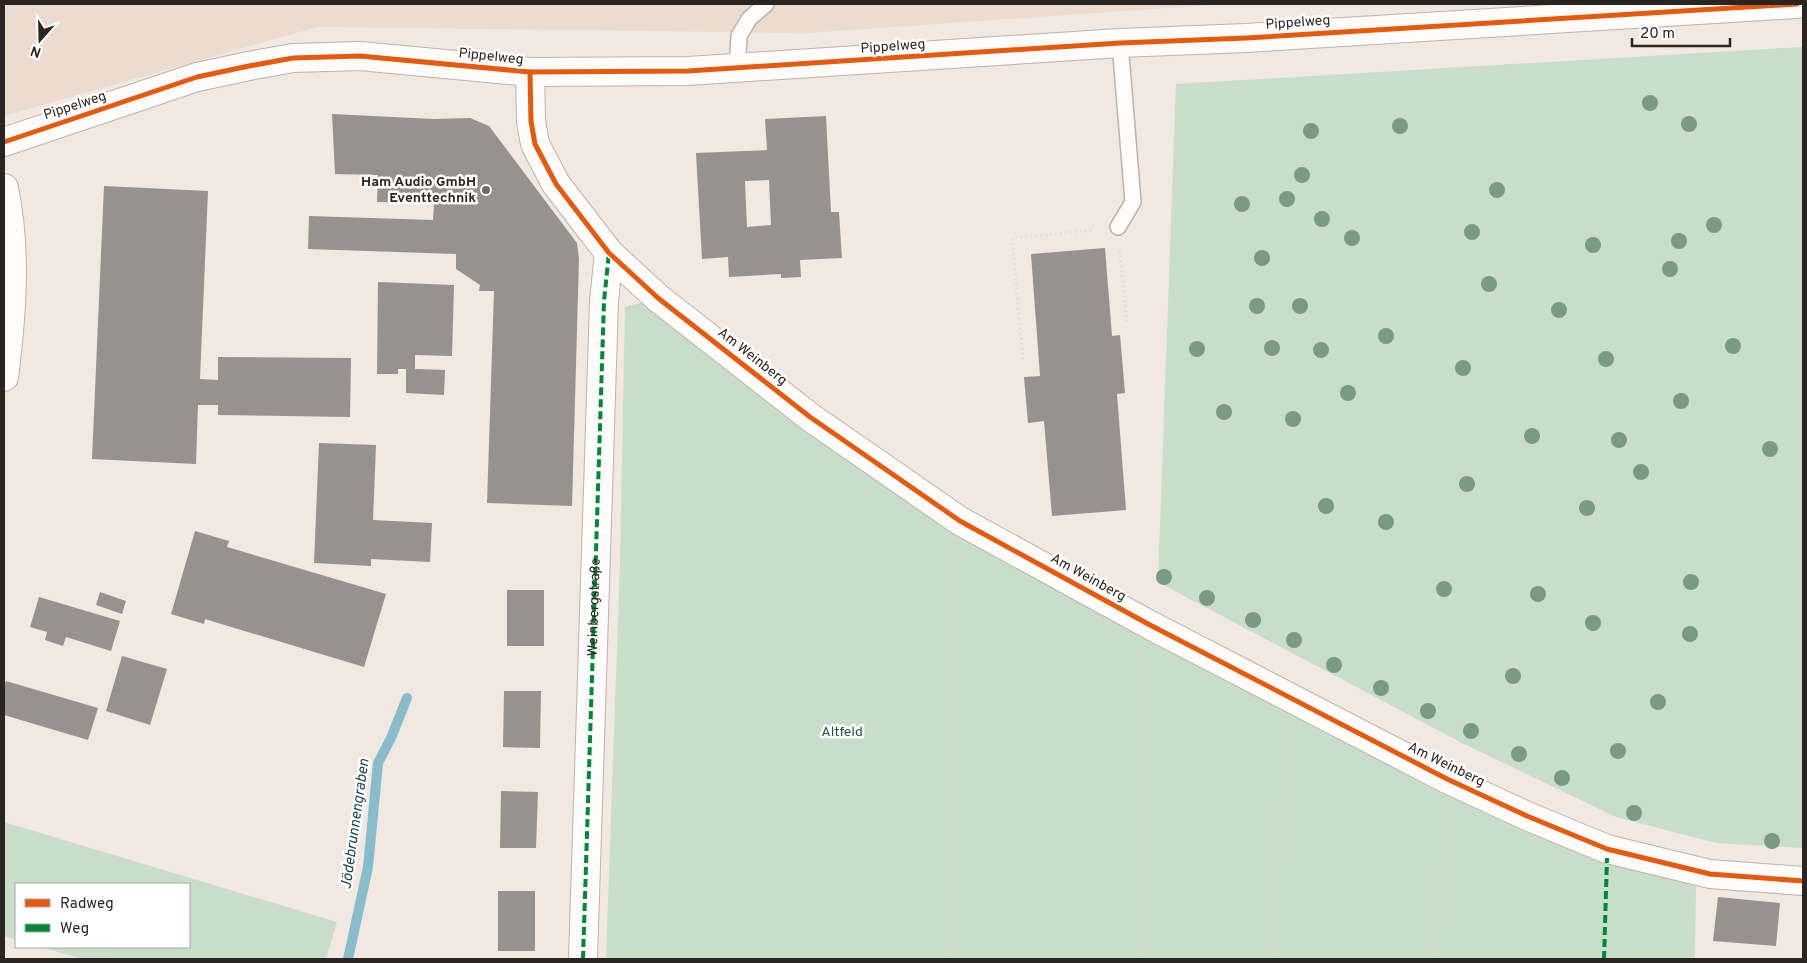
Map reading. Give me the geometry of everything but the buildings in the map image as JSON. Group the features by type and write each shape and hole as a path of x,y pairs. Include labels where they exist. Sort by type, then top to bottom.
{"street":[{"name":"Pippelweg","path":"4,142 197,77 293,58 360,56 530,72 688,71 1120,42 1246,38 1797,4"},
{"name":"Am Weinberg","path":"530,72 531,121 535,144 556,184 609,253 658,298 810,417 960,521 1150,625 1447,779 1607,853 1710,874 1803,881"},
{"path":"4,188 13,254 12,299 4,377"},
{"name":"Weinbergstraße","path":"583,959 604,302 609,253"}],"lane":[{"path":"737,68 738,36 750,19 766,4"},
{"path":"1118,227 1133,202 1120,42"}],"path":[{"path":"1023,359 1012,238 1118,227 1127,323"},
{"path":"946,959 957,546"},
{"path":"1137,959 1144,654"},
{"path":"1276,959 1284,720"},
{"path":"1438,959 1443,808"},
{"path":"69,948 109,959"}],"shaded area":[{"path":"4,4 1224,4 808,33 317,27 4,116"}],"green space":[{"path":"1803,47 1803,848 1716,843 1616,817 1462,743 1158,582 1176,84"},
{"name":"Altfeld","path":"644,302 958,536 1145,635 1696,883 1695,959 606,959 620,565 625,307"},
{"path":"4,822 337,922 326,959 84,959 44,948 190,948 190,883 15,883 15,940 4,936"}],"waterway":[{"name":"Jödebrunnengraben","path":"348,959 368,867 378,763 391,738 407,698"}],"marked path":[{"path":"583,959 604,301 609,253"},
{"path":"1604,959 1607,858"}],"cycle path":[{"path":"4,142 197,77 293,58 360,56 530,72 688,71 1120,43 1246,38 1797,4"},
{"path":"530,72 531,121 535,144 556,184 609,253 658,298 810,417 960,521 1150,625 1447,779 1527,816 1607,849 1710,874 1803,881"}],"place":[{"name":"Ham Audio GmbH Eventtechnik","path":"486,190"}]}
